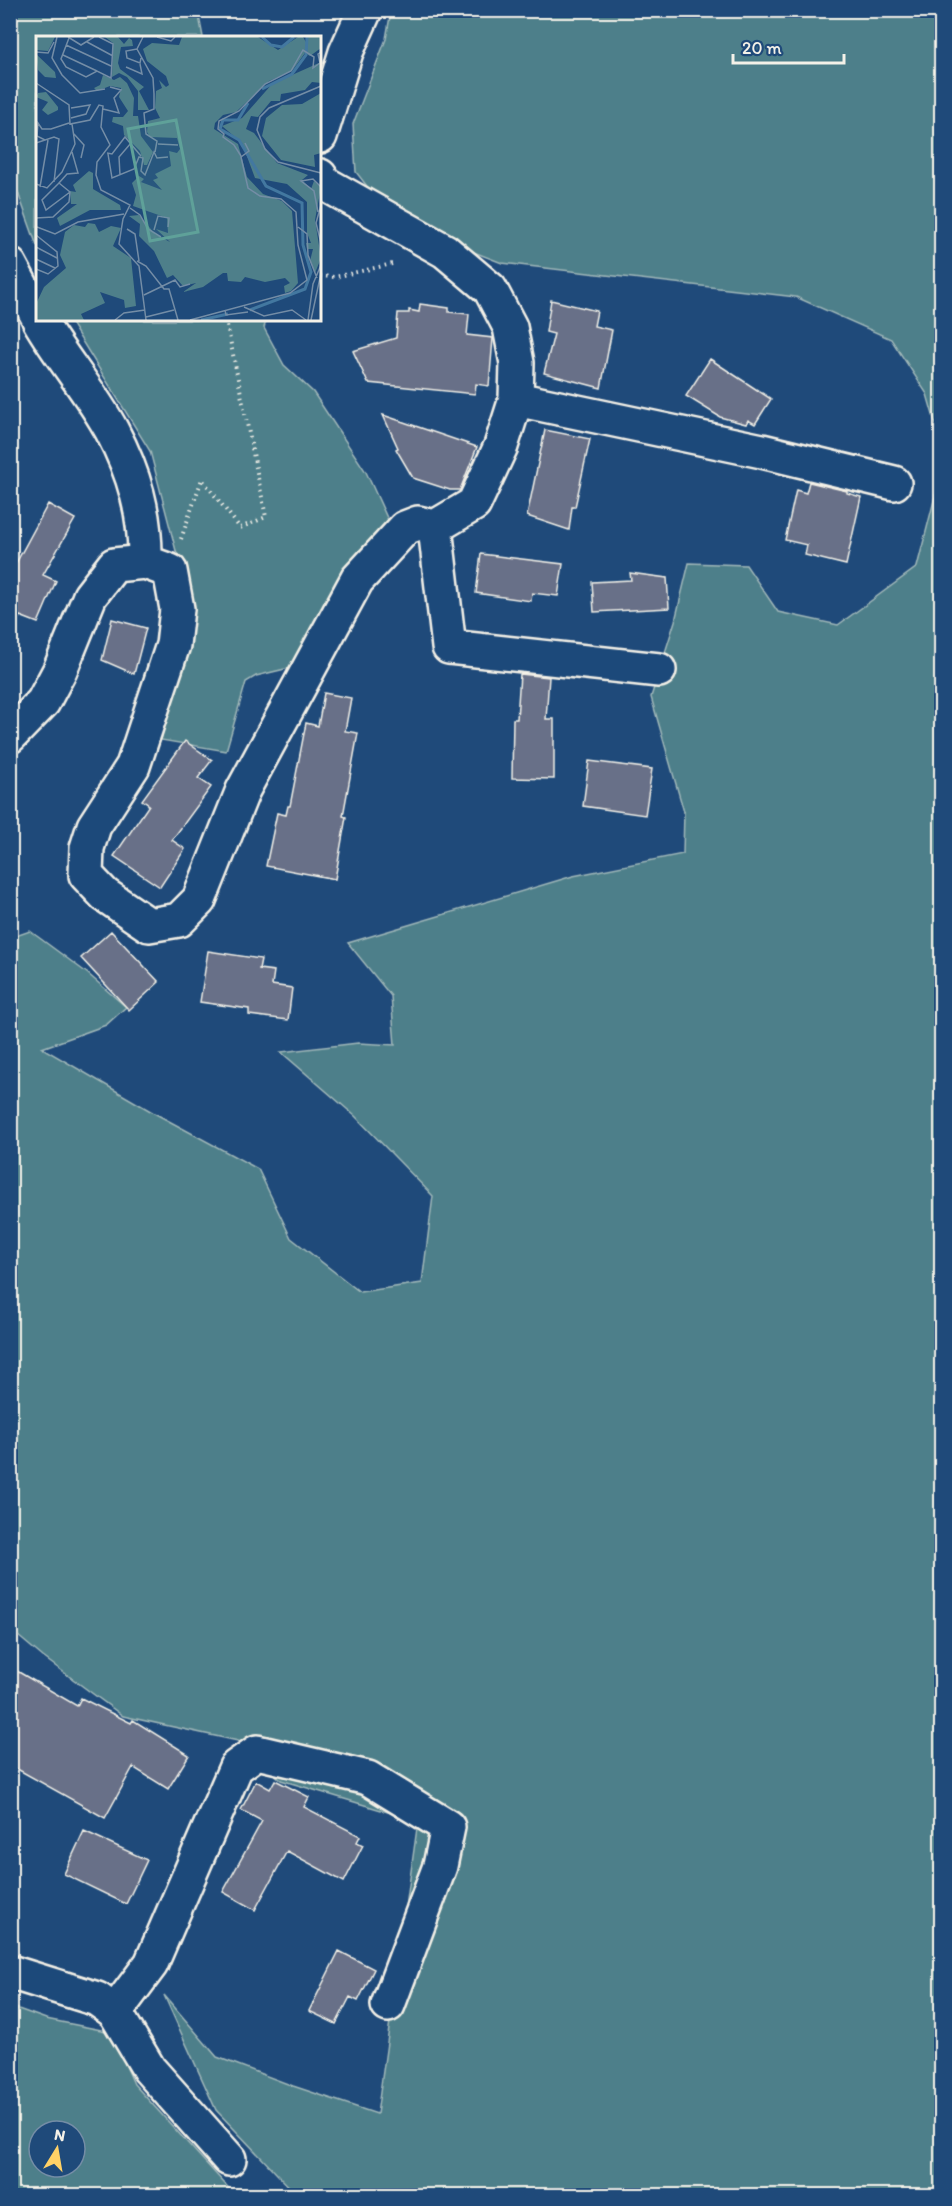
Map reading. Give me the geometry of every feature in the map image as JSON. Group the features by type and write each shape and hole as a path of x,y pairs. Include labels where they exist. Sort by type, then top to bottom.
{"street":[{"path":"321,133 346,52 365,10"},
{"path":"40,321 111,429 131,470 146,531 177,609 173,645 145,723 133,766 94,826 87,848 86,875 105,895 149,925 179,920 199,900 243,790 357,580 405,528 418,523 435,527 474,504 501,446 516,399 518,363 510,327 490,289 445,251 322,182 321,179"},
{"path":"11,268 36,314"},
{"path":"516,399 762,450 894,483"},
{"path":"435,527 449,647 659,670"},
{"path":"10,736 43,702 60,670 90,596 114,565 158,566"},
{"path":"115,2012 151,1964 236,1767 257,1752 368,1778 448,1827 440,1866 388,2004"},
{"path":"10,1972 97,1999 115,2012 149,2069 229,2159"}],"path":[{"path":"321,276 335,277 445,251"},
{"path":"158,566 202,479 240,528 266,517 226,321"}],"green space":[{"path":"11,10 198,11 203,36 36,36 36,243 11,173"},
{"path":"391,11 941,11 941,443 927,394 891,339 796,297 502,263 394,221 356,172 353,124 386,39"},
{"path":"70,321 266,321 264,328 284,365 313,392 366,472 388,520 345,575 293,667 256,676 246,682 226,751 161,740 172,692 194,620 150,451"},
{"path":"941,473 941,2195 297,2195 216,2110 164,1995 217,2057 293,2086 377,2114 418,1821 281,1780 238,1741 123,1716 43,1657 11,1630 10,938 30,931 87,973 126,1007 106,1025 42,1048 154,1113 258,1169 291,1238 360,1292 422,1283 433,1196 355,1116 281,1052 358,1043 395,1045 391,996 348,943 573,876 683,854 684,812 651,697 675,621 689,563 746,565 778,612 838,625 917,567"},
{"path":"10,2006 46,2019 111,2032 134,2084 235,2195 11,2195"}],"building":[{"path":"551,300 597,311 594,326 612,330 601,388 544,373 554,334 546,332"},
{"path":"420,304 449,308 449,312 469,314 467,335 493,338 489,386 476,384 475,394 368,383 353,351 396,338 398,313 409,313 409,310 419,312"},
{"path":"710,359 771,399 755,424 748,420 746,424 720,417 686,396"},
{"path":"383,415 477,447 460,490 450,490 413,478 396,449 398,448"},
{"path":"545,430 590,439 575,507 572,507 569,530 527,516"},
{"path":"809,482 847,491 847,493 861,497 846,565 805,555 807,545 785,540 796,490 806,493"},
{"path":"48,504 75,519 43,575 56,581 38,623 20,616 10,634 10,561 16,563"},
{"path":"481,554 563,564 558,596 532,593 531,601 476,593"},
{"path":"630,573 667,578 669,608 594,612 592,582 631,580"},
{"path":"112,619 146,628 134,674 102,660"},
{"path":"520,674 549,677 546,719 554,719 554,779 512,778 513,719 517,719"},
{"path":"324,693 351,698 345,731 358,733 343,816 346,817 335,879 266,866 277,813 286,815 288,806 290,806 306,723 318,726"},
{"path":"185,741 212,760 198,778 211,787 172,840 185,849 160,887 114,856 149,805 142,800"},
{"path":"589,761 652,769 645,815 583,806"},
{"path":"111,931 159,982 129,1010 81,958"},
{"path":"208,951 261,959 259,969 274,971 272,985 292,988 288,1020 249,1015 249,1009 200,1002"},
{"path":"10,1667 77,1706 81,1698 131,1723 133,1720 189,1755 168,1789 133,1767 105,1818 10,1765"},
{"path":"275,1780 309,1797 304,1807 360,1836 357,1842 363,1845 344,1882 287,1851 255,1910 223,1892 262,1821 241,1810 256,1781 270,1789"},
{"path":"84,1831 147,1860 126,1904 64,1874"},
{"path":"339,1951 374,1969 358,2001 350,1997 336,2024 309,2011"}]}
